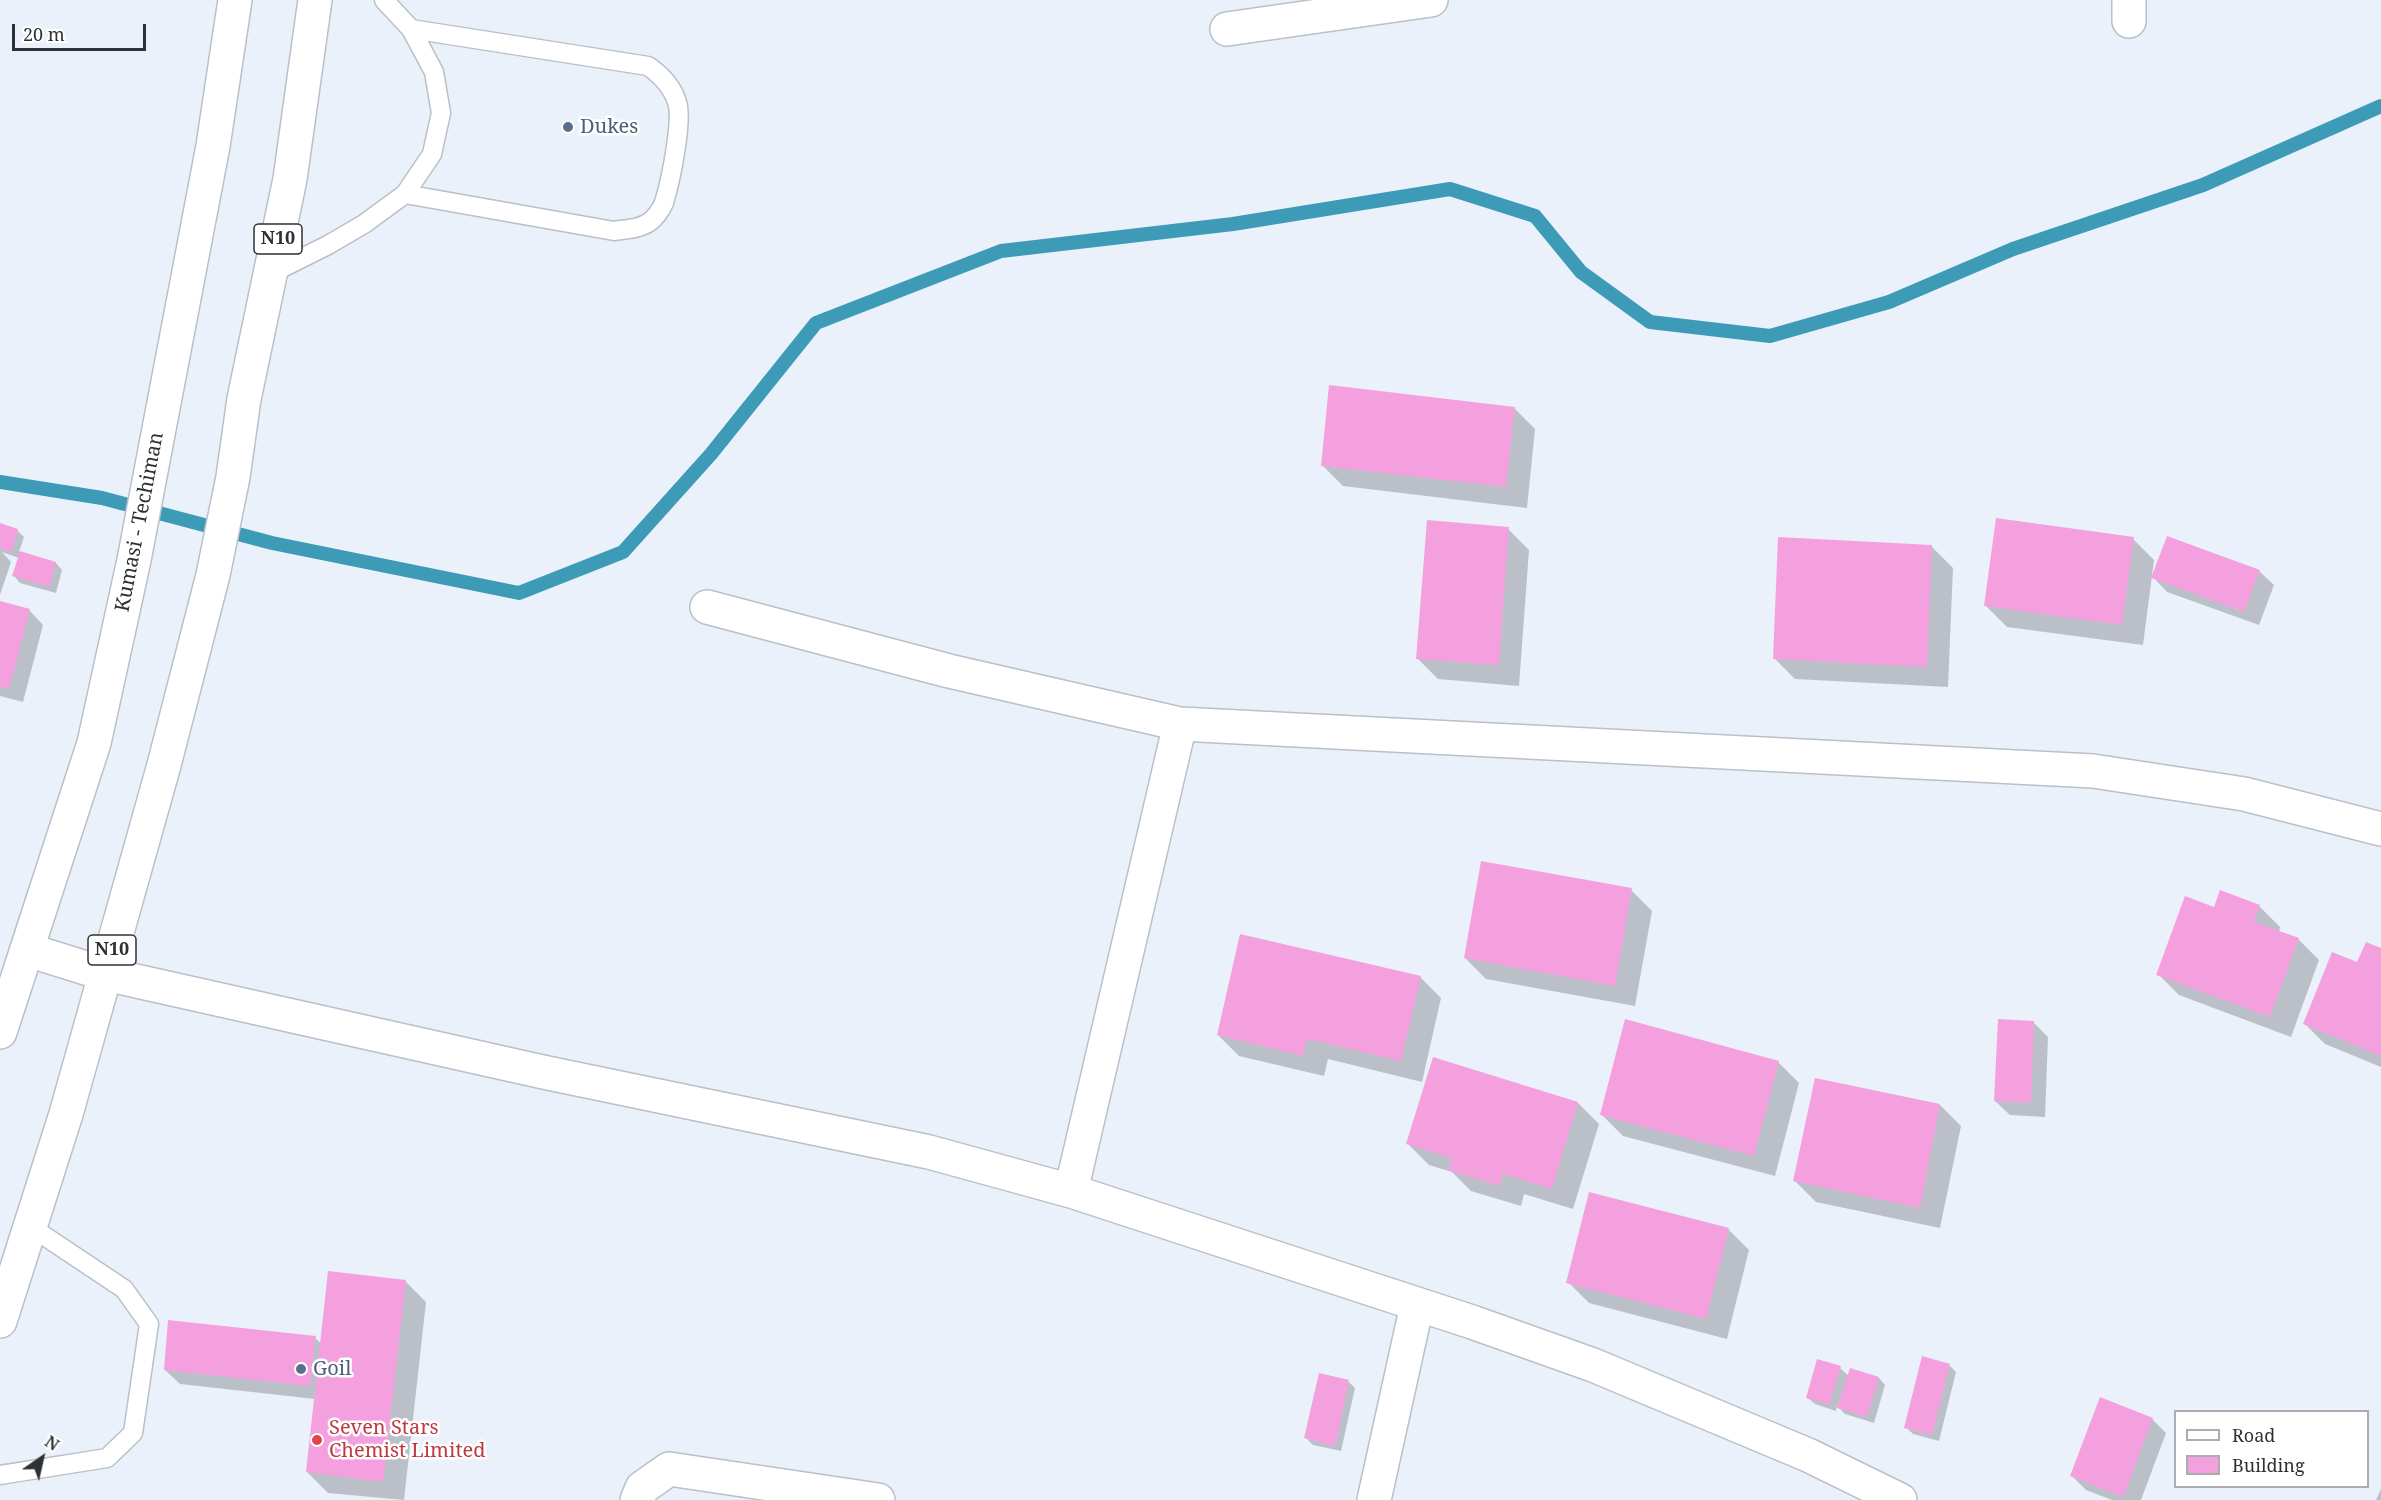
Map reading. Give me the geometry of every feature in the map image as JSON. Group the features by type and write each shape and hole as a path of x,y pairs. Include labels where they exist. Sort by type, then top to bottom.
{"main road":[{"name":"Kumasi - Techiman","path":"0,1032 94,743 134,560 213,146 235,0"},
{"name":"N10","path":"0,1321 66,1114 164,765 213,575 233,477 244,399 290,179 315,0"},
{"path":"1227,30 1431,0"},
{"path":"707,607 949,672 1180,724 2094,771 2244,794 2381,829"},
{"path":"1071,1191 1180,724"},
{"path":"28,950 105,974 555,1074 929,1152 1071,1191 1473,1322 1593,1365 1808,1455 1900,1500"},
{"path":"1374,1500 1417,1305"},
{"path":"637,1500 642,1488 669,1469 878,1500"}],"lane":[{"path":"270,274 364,224 405,194 432,154 441,113 434,72 411,29 384,0"},
{"path":"405,194 614,231 637,227 652,220 665,201 679,121 678,103 671,88 659,74 648,66 411,29"},
{"path":"0,1475 107,1458 133,1433 148,1324 124,1289 31,1227"}],"building":[{"path":"1329,385 1515,407 1506,487 1321,466"},
{"path":"1996,518 2134,537 2122,625 1984,606"},
{"path":"1427,520 1509,527 1499,665 1416,659"},
{"path":"0,523 18,529 11,552 0,548"},
{"path":"2167,536 2260,570 2244,612 2151,578"},
{"path":"1778,537 1932,545 1927,667 1773,659"},
{"path":"20,551 56,562 49,587 12,576"},
{"path":"0,601 30,609 9,689 0,687"},
{"path":"1481,861 1632,888 1615,986 1464,958"},
{"path":"2220,890 2260,905 2254,922 2299,938 2270,1017 2156,975 2185,896 2214,907"},
{"path":"1240,934 1421,976 1401,1061 1307,1039 1303,1056 1217,1035"},
{"path":"2366,942 2381,948 2381,1056 2303,1024 2332,952 2357,962"},
{"path":"1625,1019 1779,1061 1754,1156 1600,1115"},
{"path":"1998,1019 2034,1021 2031,1103 1994,1101"},
{"path":"1433,1057 1578,1102 1552,1189 1503,1174 1500,1186 1448,1170 1452,1158 1406,1144"},
{"path":"1815,1078 1940,1104 1920,1208 1793,1181"},
{"path":"1589,1192 1729,1228 1706,1319 1566,1283"},
{"path":"328,1271 406,1280 383,1482 306,1472"},
{"path":"168,1320 316,1336 310,1386 164,1370"},
{"path":"1922,1356 1950,1364 1932,1435 1904,1428"},
{"path":"1817,1359 1841,1366 1829,1405 1806,1398"},
{"path":"1850,1368 1879,1377 1867,1417 1837,1408"},
{"path":"1319,1373 1349,1380 1335,1446 1304,1438"},
{"path":"2100,1397 2153,1418 2123,1497 2070,1476"}],"waterway":[{"path":"0,482 102,498 272,543 519,593 623,552 711,454 816,323 1001,251 1233,224 1450,189 1535,216 1581,272 1650,322 1770,336 1889,302 2013,249 2203,185 2381,106"}],"place":[{"name":"Dukes","path":"568,127"},
{"name":"Goil","path":"301,1369"},
{"name":"Seven Stars Chemist Limited","path":"317,1440"}]}
